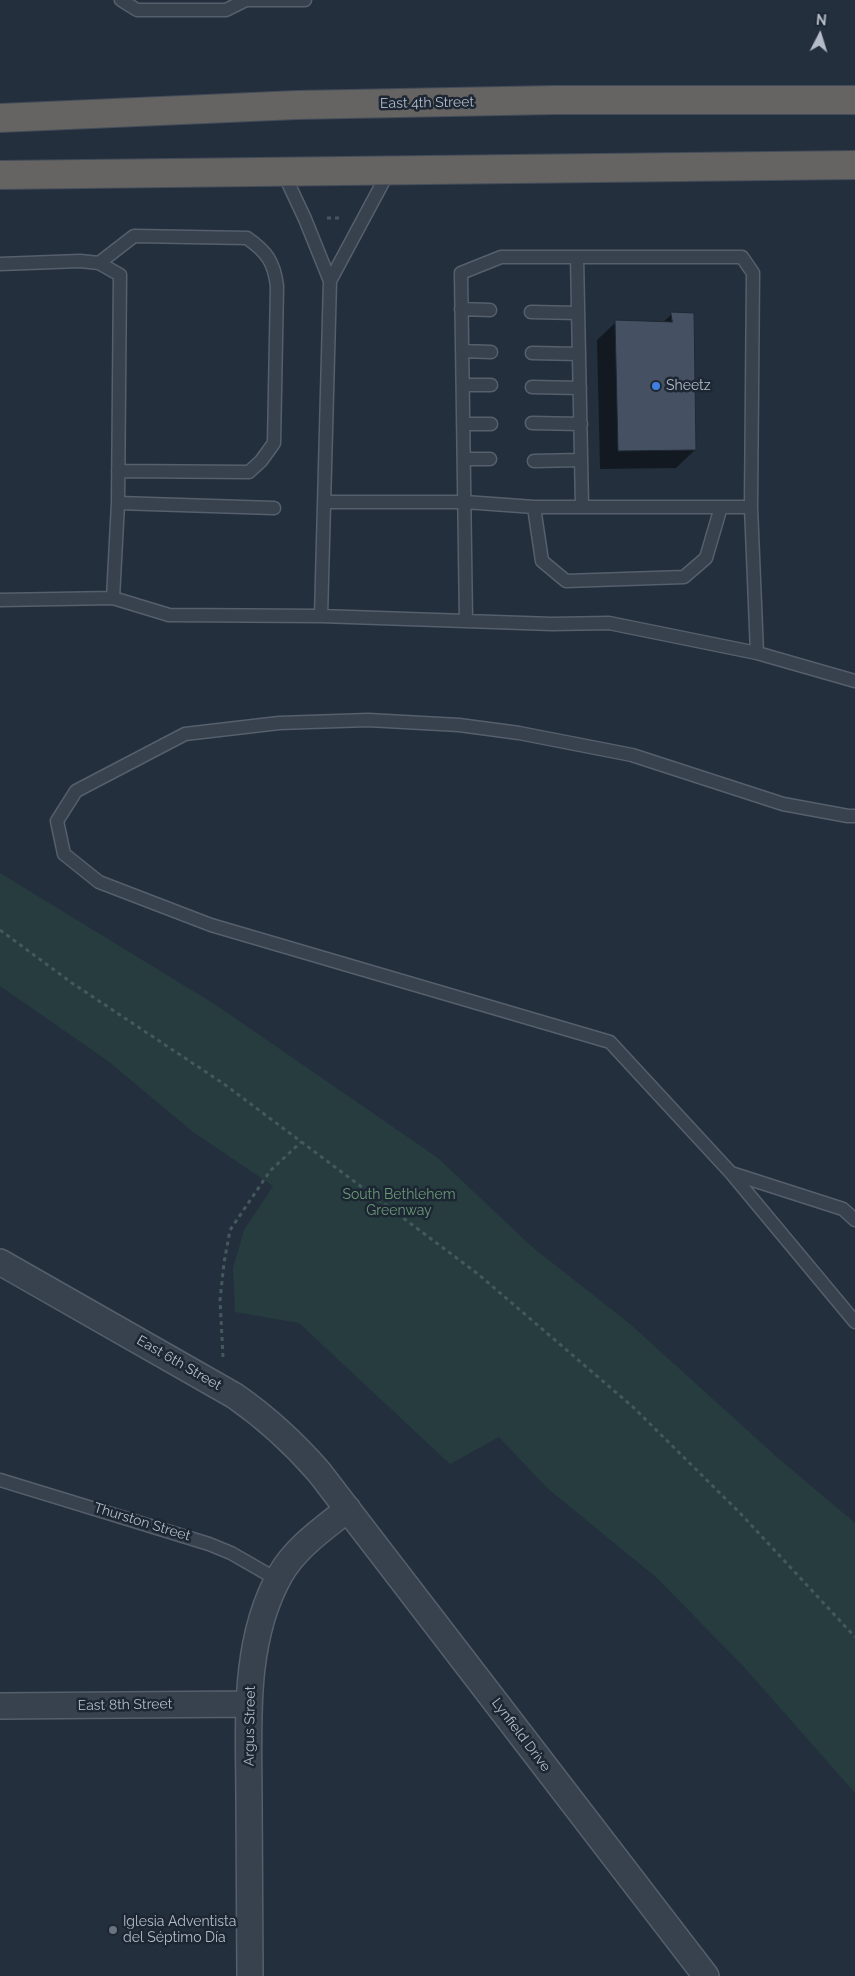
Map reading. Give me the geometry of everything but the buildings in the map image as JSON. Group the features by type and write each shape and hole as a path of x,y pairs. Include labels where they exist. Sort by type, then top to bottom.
{"highway":[{"name":"East 4th Street","path":"0,118 297,105 554,100 855,100"},
{"path":"0,175 855,165"}],"street":[{"name":"East 6th Street","path":"0,1262 217,1385 270,1421 302,1452 342,1501"},
{"name":"Argus Street","path":"250,1976 249,1704 259,1631 278,1580 291,1558 342,1501"},
{"name":"Lynfield Drive","path":"342,1501 706,1976"},
{"name":"East 8th Street","path":"0,1706 249,1704"}],"lane":[{"path":"120,0 137,10 226,10 246,0 305,0"},
{"path":"330,280 389,171"},
{"path":"283,172 330,280 321,616"},
{"path":"99,263 134,236 247,238 262,249 275,268 277,286 274,443 261,460 249,472 118,471"},
{"path":"577,257 582,506"},
{"path":"466,621 461,273 501,258 742,257 753,273 751,507 757,653"},
{"path":"0,264 80,261 99,263 120,275 118,503 113,598"},
{"path":"462,309 490,310"},
{"path":"531,312 578,313"},
{"path":"462,351 491,352"},
{"path":"532,353 579,354"},
{"path":"463,385 491,385"},
{"path":"532,387 580,388"},
{"path":"463,424 491,424"},
{"path":"532,424 581,424"},
{"path":"464,459 490,459"},
{"path":"534,461 581,460"},
{"path":"325,502 465,502 534,507 751,507"},
{"path":"118,503 274,508"},
{"path":"534,507 542,561 566,581 684,578 706,558 721,507"},
{"path":"0,600 113,598 169,615 321,616 609,623 757,653 855,681"},
{"path":"855,816 783,804 623,753 519,733 459,725 368,720 279,723 185,734 76,791 57,821 64,854 99,882 211,926 610,1042 731,1173 855,1322"},
{"path":"731,1173 843,1209 855,1220"},
{"name":"Thurston Street","path":"0,1480 209,1544 231,1553 278,1580"}],"path":[{"path":"322,218 347,218"},
{"path":"0,930 72,983 224,1084 478,1274 633,1408 740,1512 855,1637"},
{"path":"217,1385 224,1362 220,1300 230,1230 270,1171 301,1142"}],"green space":[{"name":"South Bethlehem Greenway","path":"0,873 216,1005 438,1158 531,1246 630,1324 778,1458 855,1523 855,1793 744,1667 657,1578 547,1488 499,1437 450,1464 299,1323 235,1312 233,1268 244,1230 273,1186 193,1132 108,1061 0,986"}],"place":[{"name":"Sheetz","path":"656,386"},
{"name":"Iglesia Adventista del Séptimo Día","path":"113,1930"}]}
